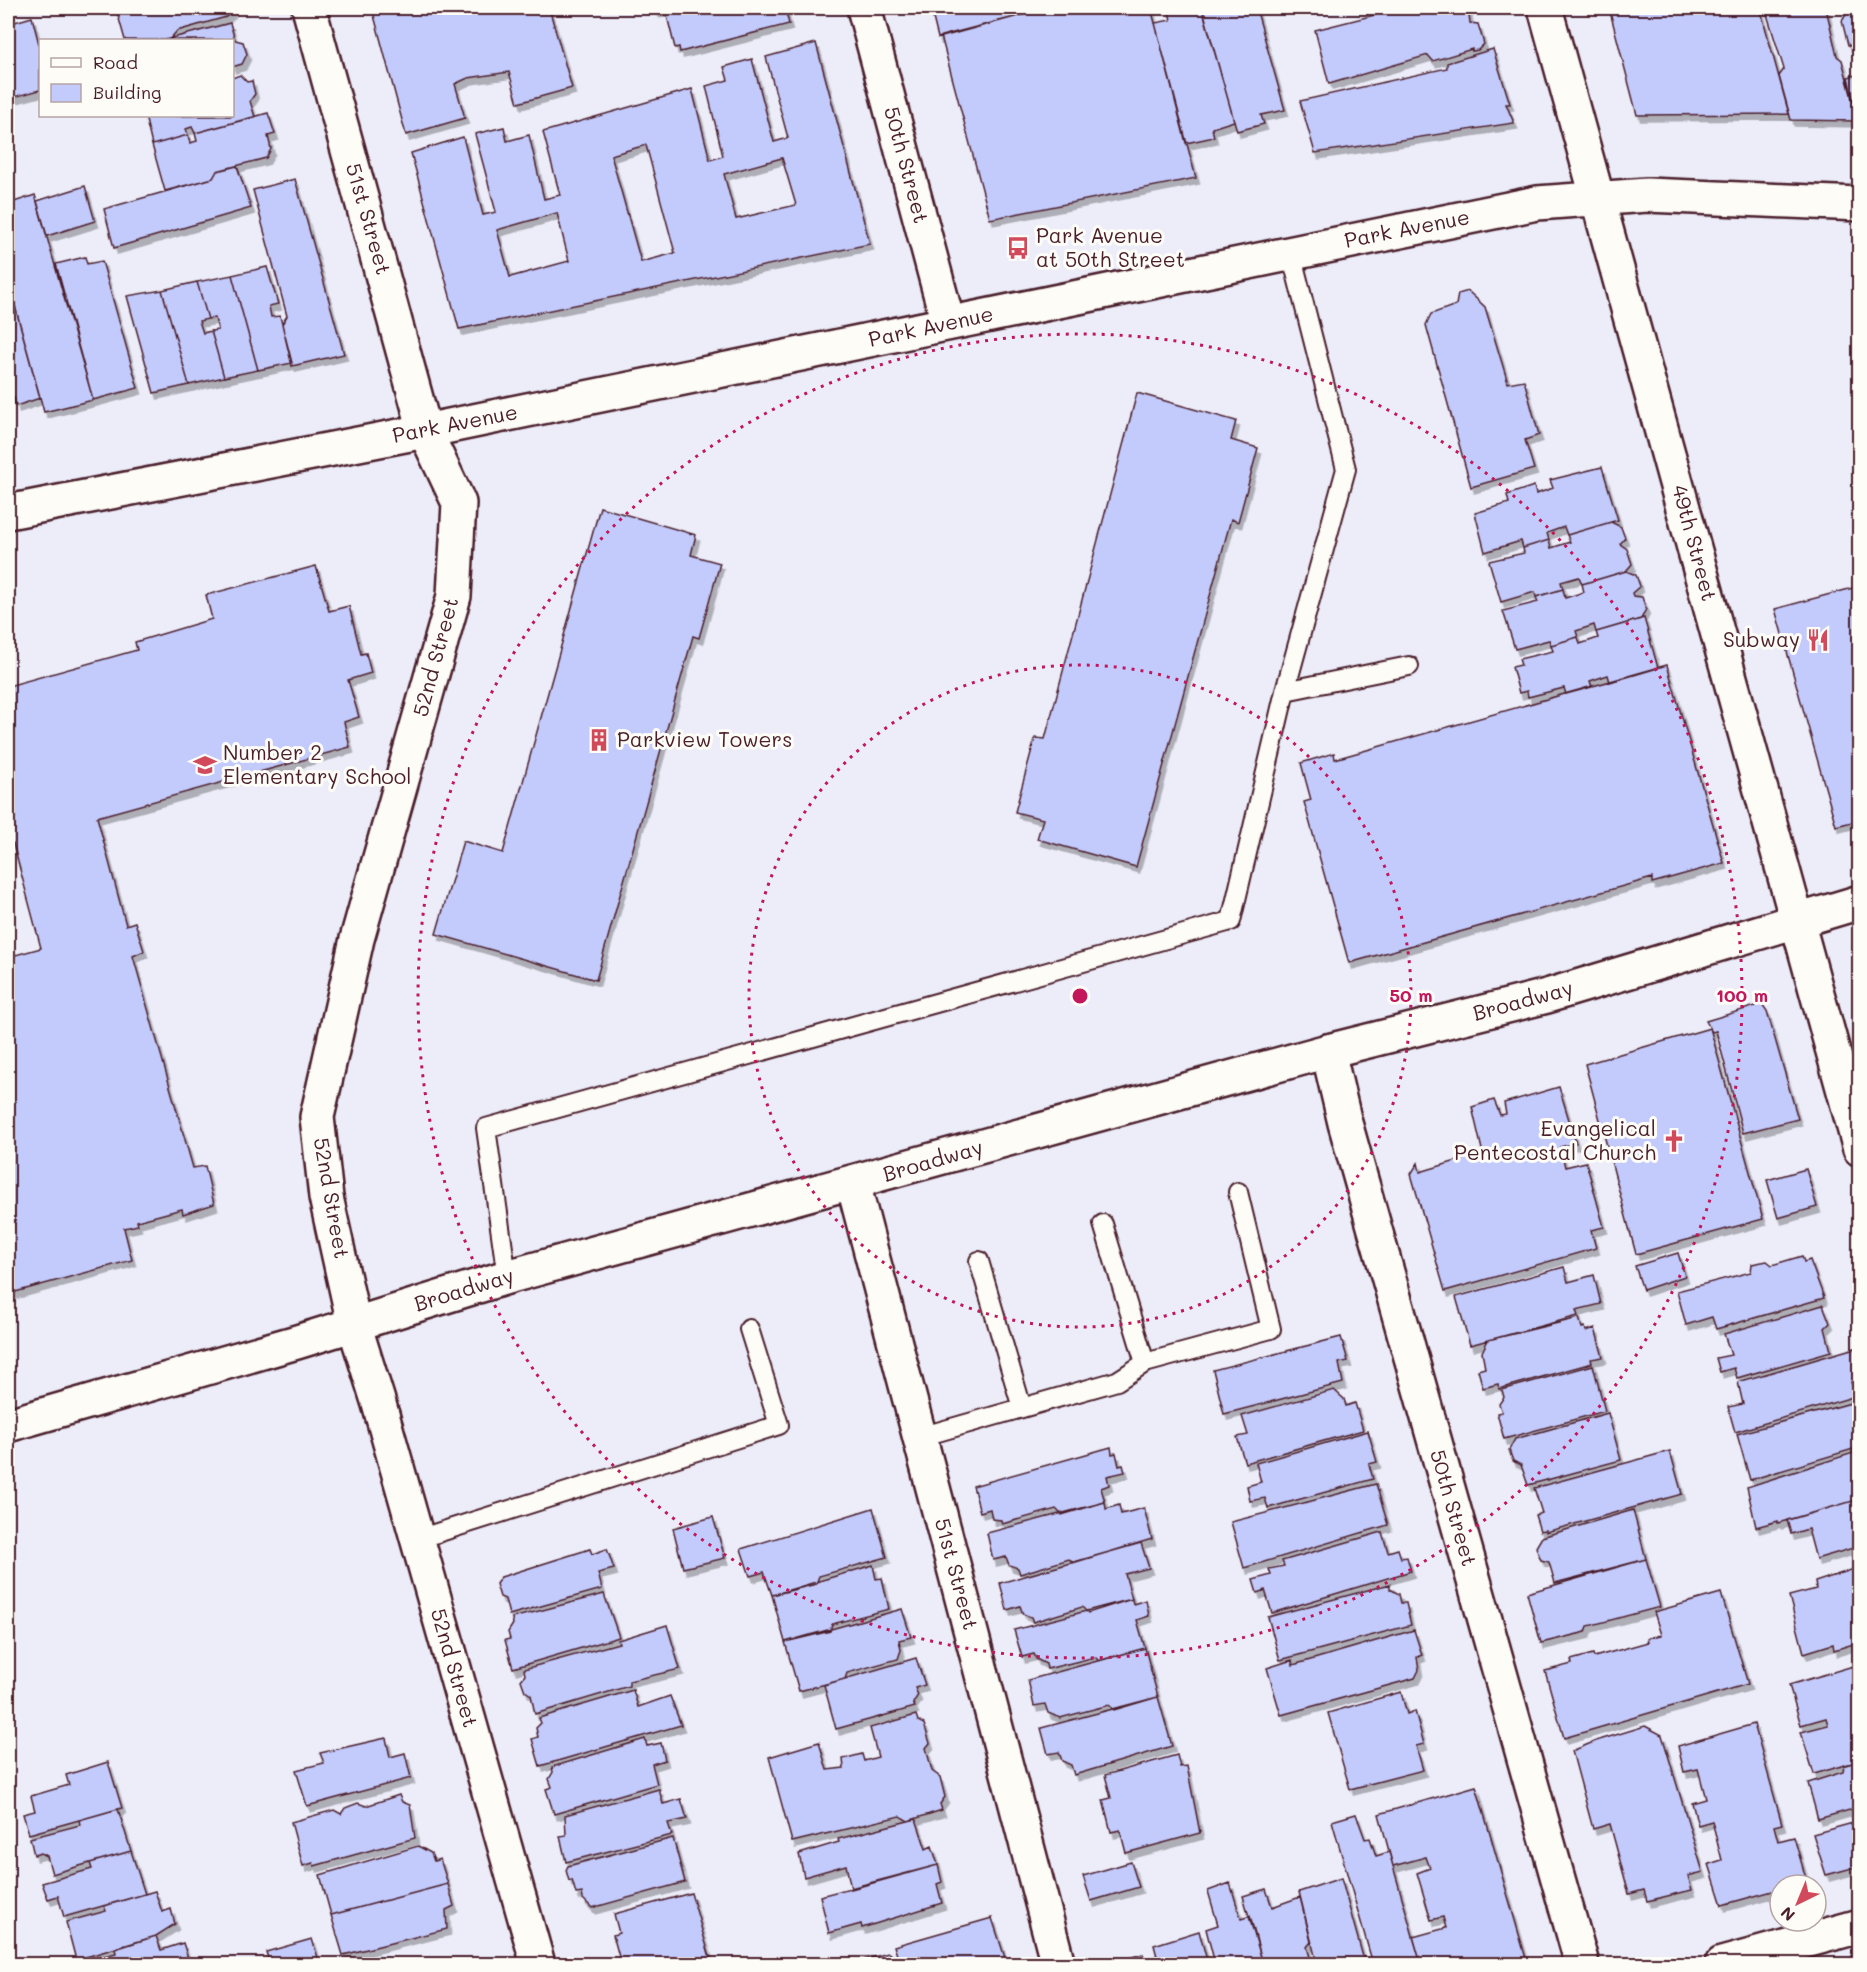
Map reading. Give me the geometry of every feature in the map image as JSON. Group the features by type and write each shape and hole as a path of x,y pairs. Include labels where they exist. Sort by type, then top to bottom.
{"street":[{"name":"51st Street","path":"309,8 425,431"},
{"name":"50th Street","path":"864,8 948,323"},
{"name":"49th Street","path":"1545,8 1860,1149"},
{"name":"Park Avenue","path":"8,512 425,431 1537,203 1647,195 1860,204"},
{"name":"52nd Street","path":"425,431 459,503 454,596 357,939 317,1117 326,1197 354,1324 418,1539 538,1965"},
{"name":"Broadway","path":"8,1425 507,1277 854,1184 1328,1051 1547,996 1860,902"},
{"name":"50th Street","path":"1328,1051 1348,1135 1582,1965"},
{"name":"51st Street","path":"854,1184 1058,1965"},
{"path":"1722,1965 1860,1926"}],"lane":[{"path":"507,1277 486,1128 1231,921 1285,691 1347,469 1292,253"},
{"path":"1285,691 1409,666"},
{"path":"920,1437 1117,1381 1145,1363 1271,1329 1238,1192"},
{"path":"1103,1224 1145,1363"},
{"path":"979,1261 1022,1408"},
{"path":"418,1539 780,1425 748,1329"}],"building":[{"path":"116,8 231,8 232,11 226,17 177,31 170,39 125,39"},
{"path":"372,8 433,8 434,12 451,8 549,8 572,88 518,103 509,72 468,78 455,84 465,118 406,135"},
{"path":"654,8 672,8 656,12"},
{"path":"672,8 785,8 789,24 680,52 679,47 675,48 666,12 672,11"},
{"path":"948,8 1031,8 1022,15 938,38 932,14"},
{"path":"1049,8 1151,8 1196,178 990,219 941,36"},
{"path":"1189,8 1203,10 1234,121 1212,128 1214,137 1186,143 1155,23 1171,20 1169,12"},
{"path":"1202,8 1256,8 1285,110 1261,115 1264,124 1237,131"},
{"path":"1402,8 1468,8 1470,23 1478,24 1484,44 1478,50 1472,51 1472,49 1433,61 1428,55 1329,84 1315,30"},
{"path":"1609,8 1760,8 1789,114 1637,115"},
{"path":"1765,8 1826,8 1837,56 1842,60 1858,121 1791,120 1779,76 1784,69"},
{"path":"1845,8 1860,8 1860,66 1856,48 1848,45 1842,21 1847,13"},
{"path":"32,17 39,44 39,90 10,98 8,24"},
{"path":"230,23 235,40 243,42 247,54 242,64 234,66 234,39 169,39"},
{"path":"816,43 870,244 459,329 411,153 463,137 483,215 496,212 475,134 504,127 507,141 529,135 544,199 560,195 543,132 692,89 710,160 723,156 706,86 728,80 724,67 752,59 774,142 788,138 766,57","holes":["646,145 675,253 641,262 611,155","782,158 796,205 736,219 724,174","557,213 569,261 510,277 497,230"]},
{"path":"1493,49 1510,104 1506,104 1514,123 1315,153 1300,101 1447,68 1447,63"},
{"path":"1860,74 1860,117 1857,117 1848,77"},
{"path":"240,75 247,82 252,81 255,94 250,101 255,117 195,133 192,127 186,129 188,135 152,145 145,117 234,117 234,77"},
{"path":"268,113 275,134 268,136 271,149 266,158 217,171 213,178 165,191 152,145 188,135 190,143 197,141 195,133"},
{"path":"237,166 251,208 114,248 104,209 213,178 217,171"},
{"path":"295,179 344,354 292,366 282,324 287,316 253,190"},
{"path":"85,186 95,221 47,236 37,201"},
{"path":"35,195 93,400 44,412 8,280 8,204"},
{"path":"85,257 87,264 102,261 138,388 93,400 56,264"},
{"path":"267,267 278,304 269,306 271,317 280,316 292,363 258,370 232,275"},
{"path":"232,275 258,370 224,377 211,331 218,330 215,318 208,319 197,282"},
{"path":"197,282 208,319 199,321 203,333 211,331 224,377 189,385 162,290"},
{"path":"10,288 40,398 16,406 14,397 8,399 8,289"},
{"path":"162,290 189,385 154,393 127,296"},
{"path":"1468,291 1485,307 1508,383 1524,380 1539,435 1525,440 1534,469 1471,487 1426,325 1431,314 1456,305 1458,294"},
{"path":"1137,393 1236,421 1231,440 1258,448 1238,522 1231,519 1136,867 1037,839 1043,819 1015,812 1035,738 1045,739"},
{"path":"1602,467 1618,520 1567,535 1564,527 1547,533 1549,540 1523,548 1521,541 1485,552 1475,513 1509,503 1507,495 1534,486 1536,494 1553,488 1550,480"},
{"name":"Parkview Towers","path":"600,507 696,535 691,555 720,563 699,638 693,636 596,980 436,934 463,841 503,853"},
{"path":"1611,522 1621,527 1625,538 1620,544 1627,549 1632,564 1626,571 1582,584 1579,577 1561,582 1563,589 1536,597 1535,592 1501,602 1489,561 1524,553 1523,548 1549,540 1551,548 1570,542 1567,535"},
{"path":"316,566 329,611 349,606 361,654 366,653 371,673 348,680 359,717 344,722 350,747 97,817 126,925 135,922 144,951 133,956 193,1168 205,1166 214,1204 183,1214 182,1209 137,1221 138,1225 124,1228 132,1260 8,1294 8,957 41,948 13,843 8,844 8,686 137,650 135,642 212,619 206,595"},
{"path":"1626,571 1636,575 1640,586 1632,593 1633,596 1642,597 1646,609 1641,619 1596,632 1594,625 1576,631 1578,637 1551,645 1549,640 1515,649 1503,611 1538,602 1536,597 1563,589 1565,598 1584,592 1582,584"},
{"path":"1860,586 1860,820 1836,826 1775,609"},
{"path":"1644,618 1658,668 1610,682 1608,675 1590,681 1592,687 1566,694 1564,688 1528,697 1527,691 1519,693 1512,667 1521,665 1519,659 1553,651 1551,645 1578,637 1580,644 1598,638 1596,632"},
{"path":"1667,665 1724,863 1652,883 1652,878 1349,963 1304,802 1311,800 1301,763 1334,753 1335,759"},
{"path":"1762,1004 1767,1011 1798,1119 1743,1133 1716,1031 1712,1032 1706,1021"},
{"name":"Evangelical Pentecostal Church","path":"1710,1028 1763,1219 1636,1254 1585,1064"},
{"path":"1559,1087 1576,1143 1560,1147 1565,1167 1586,1162 1604,1227 1591,1230 1596,1248 1445,1291 1411,1174 1418,1163 1420,1172 1463,1159 1462,1153 1471,1157 1483,1154 1472,1107 1494,1100 1500,1115 1506,1114 1504,1103"},
{"path":"1806,1169 1817,1207 1778,1218 1767,1180"},
{"path":"1678,1253 1685,1276 1643,1290 1635,1266"},
{"path":"1802,1256 1804,1262 1810,1260 1824,1298 1716,1329 1712,1317 1686,1325 1677,1291 1751,1272 1752,1264 1767,1261 1772,1265"},
{"path":"1564,1267 1568,1282 1594,1275 1601,1304 1576,1310 1578,1316 1470,1345 1456,1297"},
{"path":"1823,1305 1830,1323 1825,1328 1831,1351 1737,1378 1734,1368 1720,1372 1716,1358 1731,1355 1724,1334"},
{"path":"1579,1318 1582,1328 1585,1327 1586,1331 1595,1328 1603,1357 1591,1359 1592,1363 1499,1389 1498,1384 1483,1388 1478,1370 1485,1368 1482,1352 1488,1340"},
{"path":"1341,1337 1348,1361 1339,1363 1343,1383 1224,1414 1213,1370"},
{"path":"1855,1348 1860,1380 1851,1382 1856,1396 1735,1432 1728,1407 1743,1404 1738,1382"},
{"path":"1593,1365 1605,1411 1504,1439 1497,1413 1502,1412 1499,1404 1504,1397 1502,1390"},
{"path":"1334,1390 1344,1399 1346,1406 1355,1403 1363,1430 1245,1463 1237,1437 1248,1435 1242,1416"},
{"path":"1851,1403 1860,1426 1860,1447 1750,1480 1737,1434"},
{"path":"1608,1413 1621,1460 1528,1485 1521,1465 1513,1461 1509,1450 1515,1439"},
{"path":"1368,1431 1377,1462 1369,1464 1373,1479 1268,1508 1265,1498 1250,1501 1247,1486 1261,1482 1256,1463"},
{"path":"1111,1447 1112,1454 1116,1453 1119,1466 1123,1465 1125,1472 1107,1476 1109,1485 1101,1488 1105,1502 1062,1515 1056,1509 1002,1524 1001,1520 992,1519 990,1509 980,1512 973,1486"},
{"path":"1670,1451 1682,1494 1546,1532 1546,1530 1540,1531 1535,1515 1542,1513 1534,1488"},
{"path":"1856,1452 1860,1456 1860,1499 1778,1523 1778,1521 1756,1527 1747,1487"},
{"path":"1376,1484 1388,1525 1244,1568 1231,1522"},
{"path":"1860,1499 1860,1546 1816,1559 1808,1529 1791,1534 1787,1520"},
{"path":"1105,1502 1106,1509 1119,1505 1121,1514 1144,1508 1152,1539 1073,1563 1069,1559 1020,1574 1018,1568 1009,1565 1006,1557 993,1560 987,1533"},
{"path":"873,1508 887,1557 819,1576 816,1584 772,1595 764,1572 750,1576 741,1549"},
{"path":"1633,1510 1646,1559 1555,1583 1549,1562 1541,1560 1536,1547 1542,1537"},
{"path":"713,1517 725,1558 683,1568 673,1528"},
{"path":"1382,1532 1388,1552 1398,1549 1401,1558 1407,1557 1411,1571 1272,1613 1265,1590 1257,1593 1253,1580 1271,1575 1269,1569 1284,1566 1282,1561"},
{"path":"1141,1543 1149,1568 1125,1574 1132,1599 1088,1613 1082,1607 1033,1622 1031,1617 1023,1614 1020,1606 1007,1610 1000,1583"},
{"path":"590,1549 592,1554 607,1549 614,1569 598,1573 602,1589 509,1615 505,1599 500,1597 496,1584 501,1577"},
{"path":"1646,1559 1660,1607 1588,1626 1586,1632 1541,1643 1527,1593"},
{"path":"873,1565 876,1579 882,1578 889,1609 832,1624 830,1631 785,1642 772,1595"},
{"path":"1860,1567 1860,1642 1834,1650 1833,1644 1804,1653 1789,1596 1816,1589 1815,1582"},
{"path":"1390,1584 1390,1589 1399,1594 1401,1603 1406,1603 1411,1625 1280,1660 1268,1617"},
{"path":"1721,1593 1748,1684 1564,1738 1545,1671 1572,1664 1571,1660 1593,1654 1594,1657 1648,1642 1647,1638 1661,1635 1654,1612"},
{"path":"604,1594 619,1637 513,1668 505,1640 510,1639 508,1632 513,1624 512,1618"},
{"path":"1132,1599 1133,1604 1146,1600 1149,1616 1137,1620 1145,1648 1099,1661 1095,1657 1047,1669 1046,1664 1036,1659 1034,1654 1022,1657 1014,1630"},
{"path":"902,1609 911,1637 899,1640 901,1650 898,1659 847,1673 845,1679 799,1691 785,1642"},
{"path":"667,1625 680,1669 629,1681 629,1686 535,1714 531,1695 525,1691 521,1680 525,1675 524,1669 619,1643 618,1640"},
{"path":"1414,1630 1422,1655 1417,1657 1419,1670 1415,1678 1281,1715 1267,1668 1292,1660 1293,1665"},
{"path":"1145,1648 1158,1697 1114,1710 1109,1705 1060,1718 1048,1713 1045,1704 1034,1706 1028,1680"},
{"path":"916,1658 925,1685 915,1688 918,1695 913,1703 915,1707 836,1729 824,1685"},
{"path":"1860,1664 1860,1761 1814,1774 1801,1732 1828,1725 1826,1718 1801,1725 1789,1685"},
{"path":"633,1690 638,1707 670,1696 681,1725 540,1766 532,1739 538,1737 536,1728 541,1723 539,1718"},
{"path":"1401,1692 1407,1714 1415,1711 1424,1744 1416,1746 1423,1770 1350,1789 1328,1713"},
{"path":"1158,1697 1172,1746 1074,1775 1071,1765 1062,1761 1059,1752 1048,1754 1041,1728"},
{"path":"916,1715 918,1721 924,1724 930,1743 926,1748 932,1771 940,1777 945,1797 940,1804 942,1810 908,1821 900,1816 792,1842 769,1757 819,1742 827,1770 844,1768 843,1759 862,1754 864,1761 878,1757 870,1728"},
{"path":"1754,1724 1782,1824 1774,1826 1778,1841 1794,1837 1804,1873 1768,1873 1768,1892 1722,1905 1709,1864 1722,1860 1712,1821 1698,1825 1692,1803 1706,1799 1698,1769 1684,1772 1678,1746"},
{"path":"1645,1726 1662,1735 1703,1872 1688,1876 1692,1890 1647,1901 1644,1890 1629,1894 1610,1824 1593,1829 1572,1751"},
{"path":"386,1738 390,1757 405,1753 411,1778 307,1806 296,1770 324,1763 320,1753"},
{"path":"645,1739 647,1746 661,1743 665,1760 652,1764 657,1784 554,1814 546,1789 552,1787 549,1779 553,1772 552,1767"},
{"path":"1177,1755 1180,1767 1187,1766 1200,1833 1126,1853 1120,1830 1111,1832 1103,1800 1111,1798 1105,1775"},
{"path":"1860,1761 1860,1814 1853,1809 1818,1819 1808,1783 1843,1772 1844,1765"},
{"path":"108,1762 122,1808 29,1834 23,1814 35,1811 31,1796 69,1785 66,1775"},
{"path":"1476,1786 1527,1962 1517,1964 1421,1964 1413,1937 1446,1928 1443,1917 1431,1920 1417,1873 1430,1868 1426,1857 1393,1866 1379,1814"},
{"path":"659,1789 663,1804 681,1799 687,1819 668,1823 672,1835 566,1862 560,1836 566,1835 565,1815"},
{"path":"399,1795 402,1802 410,1805 415,1838 314,1866 313,1863 303,1866 291,1822 334,1810 341,1814 345,1808 358,1803 366,1806"},
{"path":"118,1809 131,1851 52,1874 47,1856 41,1853 34,1855 30,1838 80,1825 79,1820"},
{"path":"1356,1814 1365,1839 1370,1838 1376,1856 1389,1852 1421,1964 1373,1964 1332,1821"},
{"path":"916,1819 926,1849 932,1846 938,1865 851,1889 846,1865 804,1877 799,1854 839,1842 838,1839"},
{"path":"1860,1821 1860,1866 1828,1874 1825,1873 1813,1834"},
{"path":"673,1838 685,1882 592,1908 583,1899 582,1893 576,1894 572,1880 569,1881 566,1870 568,1866"},
{"path":"418,1846 431,1853 434,1861 440,1859 448,1884 331,1915 320,1875"},
{"path":"131,1851 145,1894 64,1917 58,1896 48,1899 42,1883 92,1869 90,1863"},
{"path":"1131,1862 1139,1887 1091,1901 1083,1876"},
{"path":"938,1865 942,1882 937,1884 942,1903 862,1928 861,1924 829,1933 820,1896"},
{"path":"1341,1878 1365,1964 1317,1964 1299,1892"},
{"path":"1230,1883 1241,1919 1250,1916 1263,1964 1215,1964 1206,1929 1218,1925 1208,1891"},
{"path":"448,1884 454,1906 446,1910 447,1929 343,1955 331,1915"},
{"path":"1266,1889 1272,1907 1300,1897 1311,1942 1307,1947 1312,1964 1263,1964 1243,1896"},
{"path":"155,1891 162,1912 171,1909 175,1924 156,1936 76,1960 66,1922 106,1911 104,1906"},
{"path":"691,1893 712,1964 621,1964 613,1935 619,1933 614,1914"},
{"path":"992,1918 1007,1964 900,1964 894,1946"},
{"path":"1199,1931 1208,1964 1159,1964 1154,1945"},
{"path":"156,1936 161,1950 183,1943 190,1964 75,1964 116,1953 115,1949"},
{"path":"312,1939 320,1964 270,1964 266,1952"},
{"path":"888,1953 898,1958 900,1964 848,1964"},
{"path":"1143,1954 1145,1958 1157,1956 1159,1964 1107,1964"}],"place":[{"name":"Park Avenue at 50th Street","path":"1018,248"},
{"name":"Subway","path":"1818,640"},
{"name":"Parkview Towers","path":"599,740"},
{"name":"Number 2 Elementary School","path":"205,765"},
{"name":"Evangelical Pentecostal Church","path":"1674,1141"}]}
